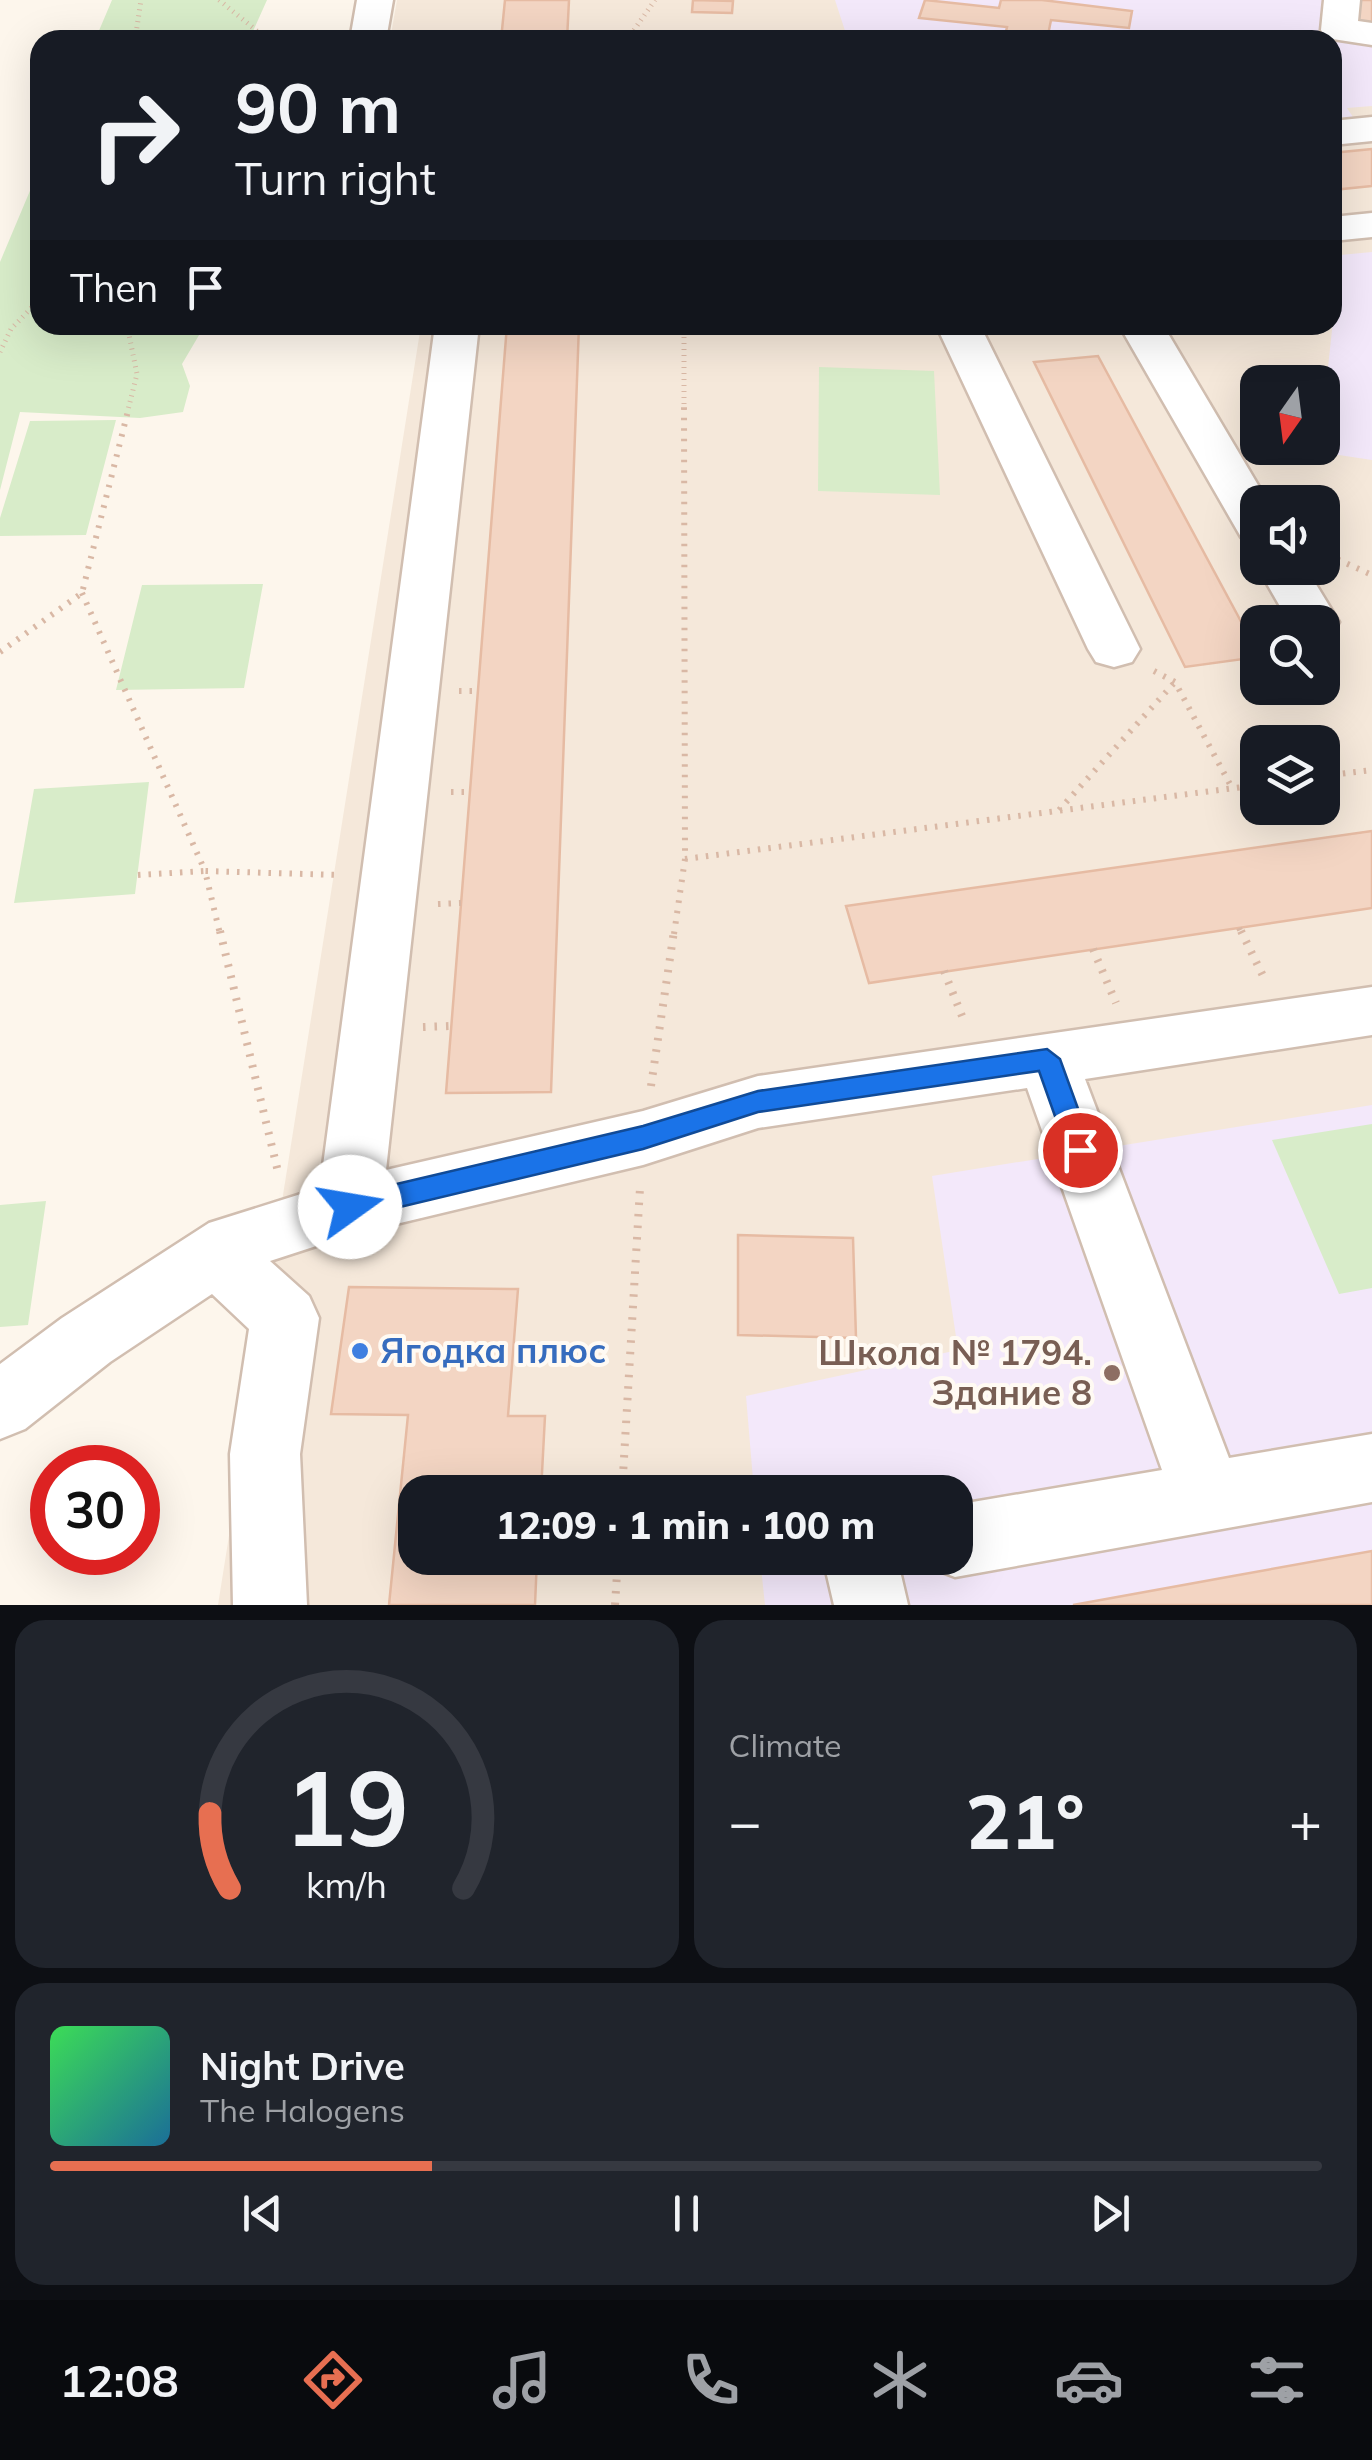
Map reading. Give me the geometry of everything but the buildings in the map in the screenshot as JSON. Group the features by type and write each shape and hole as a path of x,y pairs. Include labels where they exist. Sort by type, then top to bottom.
{"street":[{"path":"370,30 376,0"},
{"path":"1339,30 1342,0"},
{"path":"1342,30 1372,34"},
{"path":"1342,132 1372,129"},
{"path":"1342,228 1372,225"},
{"path":"320,1216 390,876 456,335"},
{"path":"963,335 1114,649"},
{"path":"1147,335 1240,495"},
{"path":"0,1406 86,1340 232,1244 320,1216 643,1138 758,1102 1372,1012"},
{"path":"1047,1059 1208,1498"},
{"path":"216,1255 286,1318 265,1454 270,1605"},
{"path":"973,1538 1372,1468"},
{"path":"864,1575 871,1605"}],"path":[{"path":"137,30 141,0"},
{"path":"219,0 256,30"},
{"path":"634,30 654,0"},
{"path":"0,352 11,329 30,309"},
{"path":"130,335 137,374 82,593 205,871 320,1216"},
{"path":"623,1475 643,1138 685,859 684,335"},
{"path":"1340,561 1372,575"},
{"path":"0,652 82,593"},
{"path":"1114,649 1175,682 1232,788"},
{"path":"1059,810 1175,682"},
{"path":"1340,774 1372,770"},
{"path":"685,859 1240,787"},
{"path":"138,876 205,871 390,876"},
{"path":"615,1605 617,1575"}],"shaded area":[{"path":"397,0 1372,0 1372,1605 218,1605 419,335 1342,335 1342,30 392,30"},
{"path":"835,0 1372,0 1372,106 1347,108 1353,117 1342,118 1342,30 845,30"},
{"path":"1372,252 1372,460 1340,455 1340,365 1328,365 1331,335 1342,335 1342,255"},
{"name":"Школа № 1794. Здание 8","path":"1372,1105 1372,1605 765,1605 762,1575 973,1575 973,1475 753,1475 746,1396 958,1350 932,1176"}],"green space":[{"path":"112,0 267,0 254,30 99,30"},
{"path":"30,191 30,335 199,335 182,364 190,386 183,412 140,418 20,412 0,490 0,262"},
{"path":"819,367 934,371 940,495 818,491"},
{"path":"116,420 86,535 0,536 0,518 30,421"},
{"path":"263,584 244,688 116,690 142,585"},
{"path":"149,782 135,894 14,903 34,789"},
{"path":"1372,1124 1372,1288 1339,1294 1272,1140"},
{"path":"46,1201 28,1325 0,1327 0,1205"}],"place":[{"name":"Ягодка плюс","path":"360,1351"},
{"name":"Школа № 1794. Здание 8","path":"1112,1373"}],"route":[{"path":"350,1207 643,1138 758,1102 1047,1059 1080,1150"}]}
